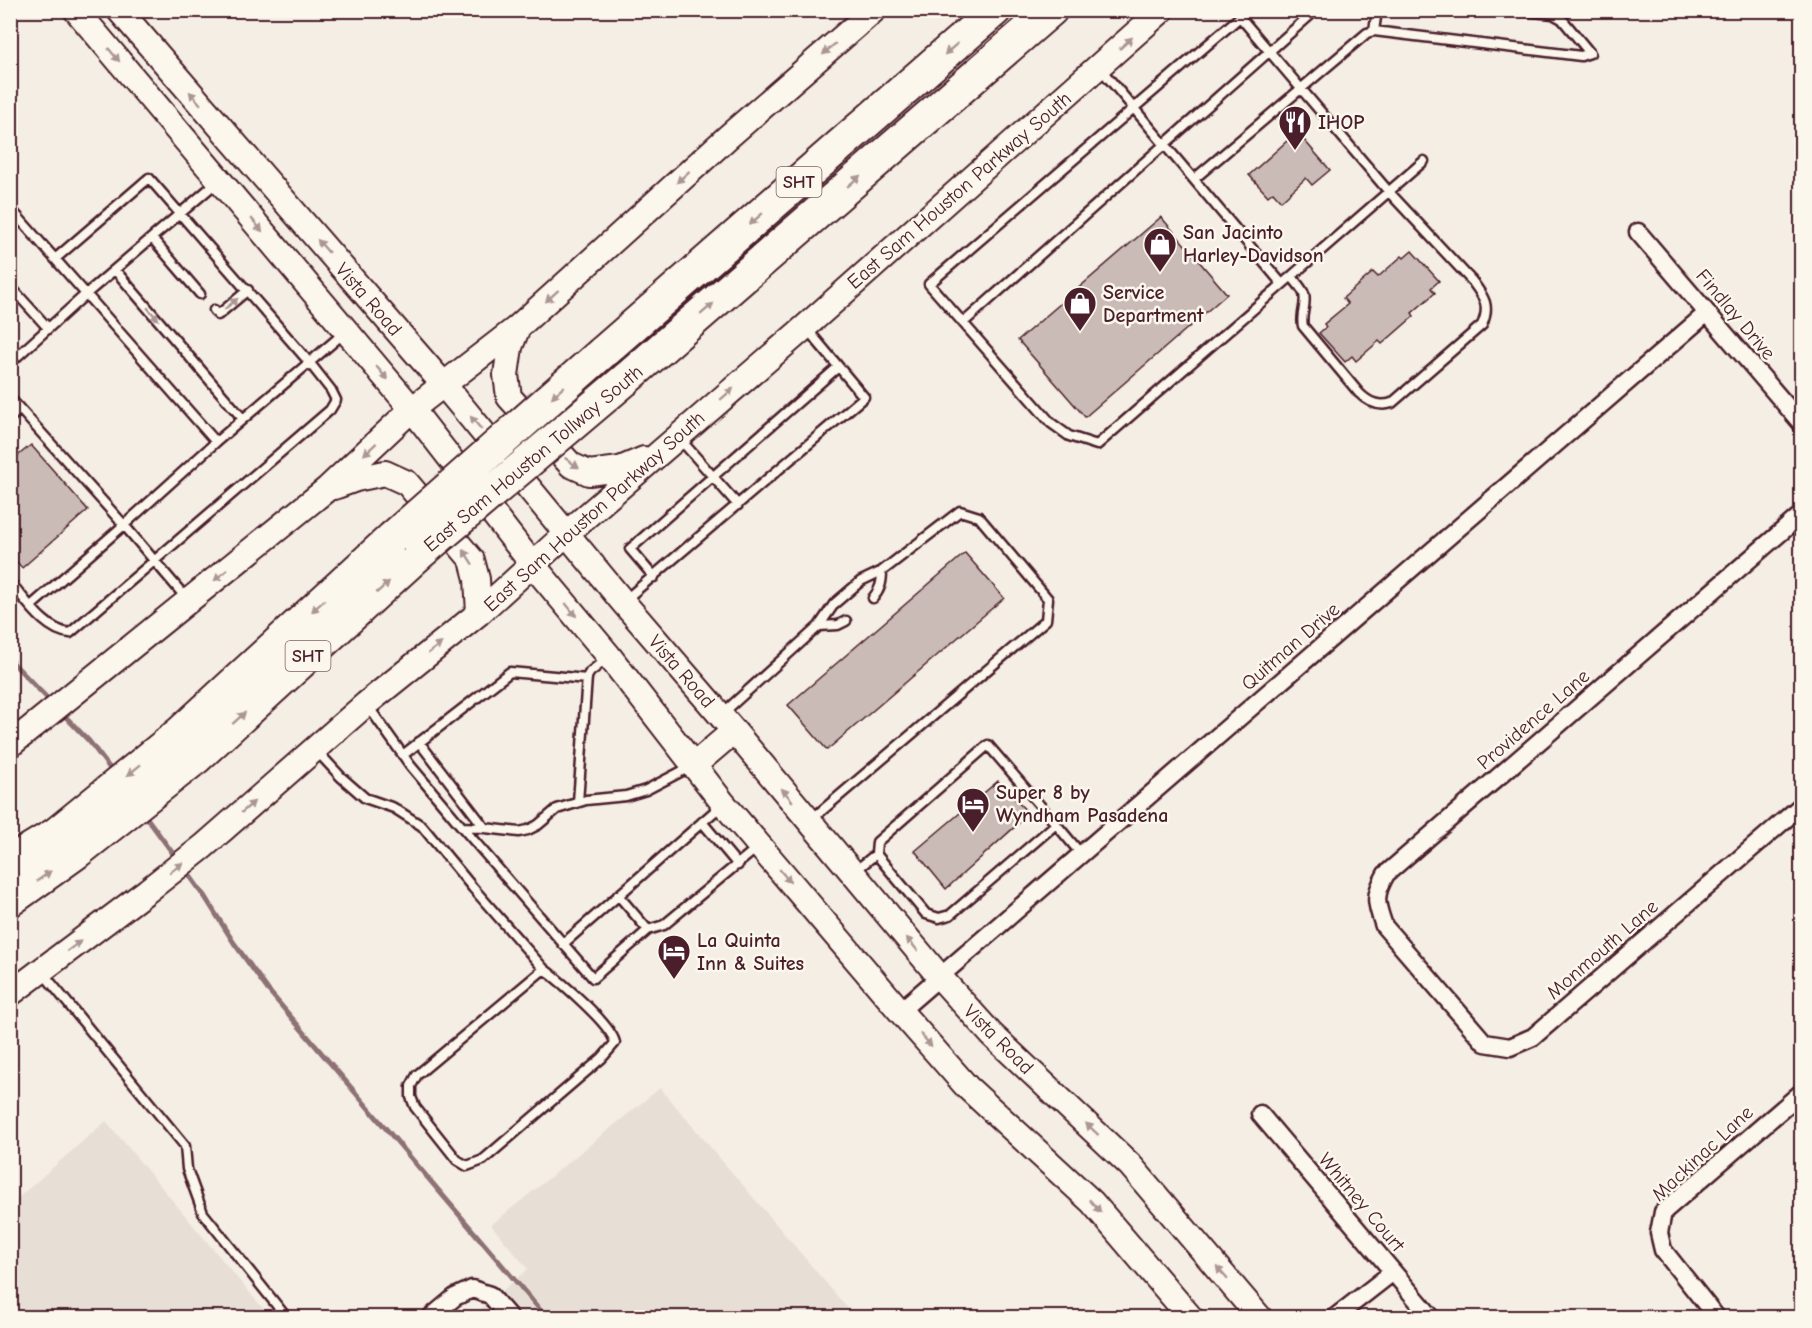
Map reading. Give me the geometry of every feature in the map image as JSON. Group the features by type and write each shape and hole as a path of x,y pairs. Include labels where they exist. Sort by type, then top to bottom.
{"highway":[{"name":"East Sam Houston Tollway South","path":"188,745 392,538 995,10"},
{"name":"East Sam Houston Tollway South","path":"10,900 66,843 419,554 626,379 1052,10"},
{"name":"East Sam Houston Tollway South","path":"10,862 66,843"}],"street":[{"name":"Vista Road","path":"76,10 412,409 533,565 609,656 759,846 968,1087 1092,1202 1191,1317"},
{"name":"Vista Road","path":"119,10 444,385 623,602 939,976 992,1035 1130,1165 1260,1317"},
{"path":"18,740 327,489 412,409 518,327 729,136 874,10"},
{"name":"East Sam Houston Parkway South","path":"10,994 204,846 366,704 479,613 1162,10"},
{"path":"220,180 246,157"},
{"name":"Findlay Drive","path":"1638,232 1802,424"},
{"name":"Quitman Drive","path":"900,1011 1707,313"},
{"path":"518,327 510,347 506,375 509,397 571,465 589,473 620,469 659,452"},
{"path":"327,489 356,479 385,473 407,483 472,560 477,579 479,613"},
{"name":"Providence Lane","path":"1429,979 1384,926 1376,906 1378,888 1386,874 1802,514"},
{"path":"693,765 727,723"},
{"name":"Monmouth Lane","path":"1429,979 1485,1043 1510,1047 1533,1036 1802,805"},
{"name":"Mackinac Lane","path":"1715,1315 1663,1250 1659,1233 1663,1212 1802,1092"},
{"name":"Whitney Court","path":"1260,1114 1432,1317"},
{"path":"1334,1317 1393,1272"},
{"path":"430,1317 455,1297 472,1289 490,1295 510,1317"}],"lane":[{"path":"1248,10 929,284 1051,423 1069,436 1097,445 1424,161"},
{"path":"963,322 1316,10"},
{"path":"1374,31 1377,10"},
{"path":"1194,179 1367,33 1374,31 1581,56 1590,53 1562,19 1552,14 1513,10"},
{"path":"1240,17 1389,192 1472,281 1482,295 1486,306 1486,316 1482,325 1392,403 1377,405 1367,401 1303,326 1301,319 1304,295 1292,277"},
{"path":"1099,67 1282,284"},
{"path":"10,582 50,627 70,633 330,410 336,400 309,362 149,178 55,259"},
{"path":"10,363 86,294 220,180"},
{"path":"10,208 216,442"},
{"path":"152,238 200,294"},
{"path":"114,270 243,419"},
{"path":"10,286 48,328"},
{"path":"214,310 218,315 248,290"},
{"path":"623,602 864,397 837,368 805,327"},
{"path":"32,606 216,442 347,331"},
{"path":"654,577 630,549 837,368"},
{"path":"10,398 189,601"},
{"path":"10,418 20,409"},
{"path":"678,436 738,505"},
{"path":"727,723 819,626 834,604 861,581 882,571 960,511 979,517 1048,599 1046,620 809,821"},
{"path":"873,598 879,591 882,571"},
{"path":"819,626 838,625 846,621"},
{"path":"578,802 587,679 590,672 609,656"},
{"path":"403,755 510,672 587,679"},
{"path":"366,704 403,755 462,827 592,978 648,930 664,925 759,846"},
{"path":"419,742 485,828"},
{"path":"1056,825 950,915 939,918 926,914 876,854 877,842 988,746 1081,854"},
{"path":"314,749 365,798 394,808 422,826 544,969 568,987 614,1038 615,1043 602,1058 483,1160 467,1166 457,1160 416,1107 411,1097 411,1086 417,1075 544,969"},
{"path":"462,827 519,832 528,830 538,825 557,809 586,800 626,796 646,790 693,765"},
{"path":"563,944 723,803"},
{"path":"702,822 738,865"},
{"path":"853,873 876,854"},
{"path":"618,895 648,930"},
{"path":"41,970 185,1146 188,1169 202,1213 287,1317"}],"shaded area":[{"path":"660,1088 855,1317 470,1318 528,1269 491,1225"},
{"path":"106,1121 270,1317 11,1317 11,1204"}],"building":[{"name":"IHOP","path":"1297,132 1330,170 1312,185 1306,178 1281,201 1273,192 1268,196 1249,175"},
{"path":"1161,217 1227,294 1085,417 1018,340"},
{"path":"1412,251 1439,281 1431,288 1435,293 1412,313 1414,316 1382,344 1379,341 1356,361 1352,356 1345,362 1319,333 1326,327 1324,324 1348,304 1343,298 1373,272 1378,277 1402,256 1404,258"},
{"path":"31,445 88,510 22,568 10,554 10,462"},
{"path":"965,553 1004,598 827,750 788,705"},
{"name":"Super 8 by Wyndham Pasadena","path":"998,781 1029,814 946,889 915,851"}],"waterway":[{"path":"10,660 52,703"},
{"path":"60,711 89,741 115,775"},
{"path":"144,814 177,859"},
{"path":"185,869 268,990 547,1318"}],"place":[{"name":"IHOP","path":"1295,151"},
{"name":"San Jacinto Harley-Davidson","path":"1160,273"},
{"name":"Service Department","path":"1080,332"},
{"name":"Super 8 by Wyndham Pasadena","path":"973,833"},
{"name":"La Quinta Inn & Suites","path":"674,980"}]}
